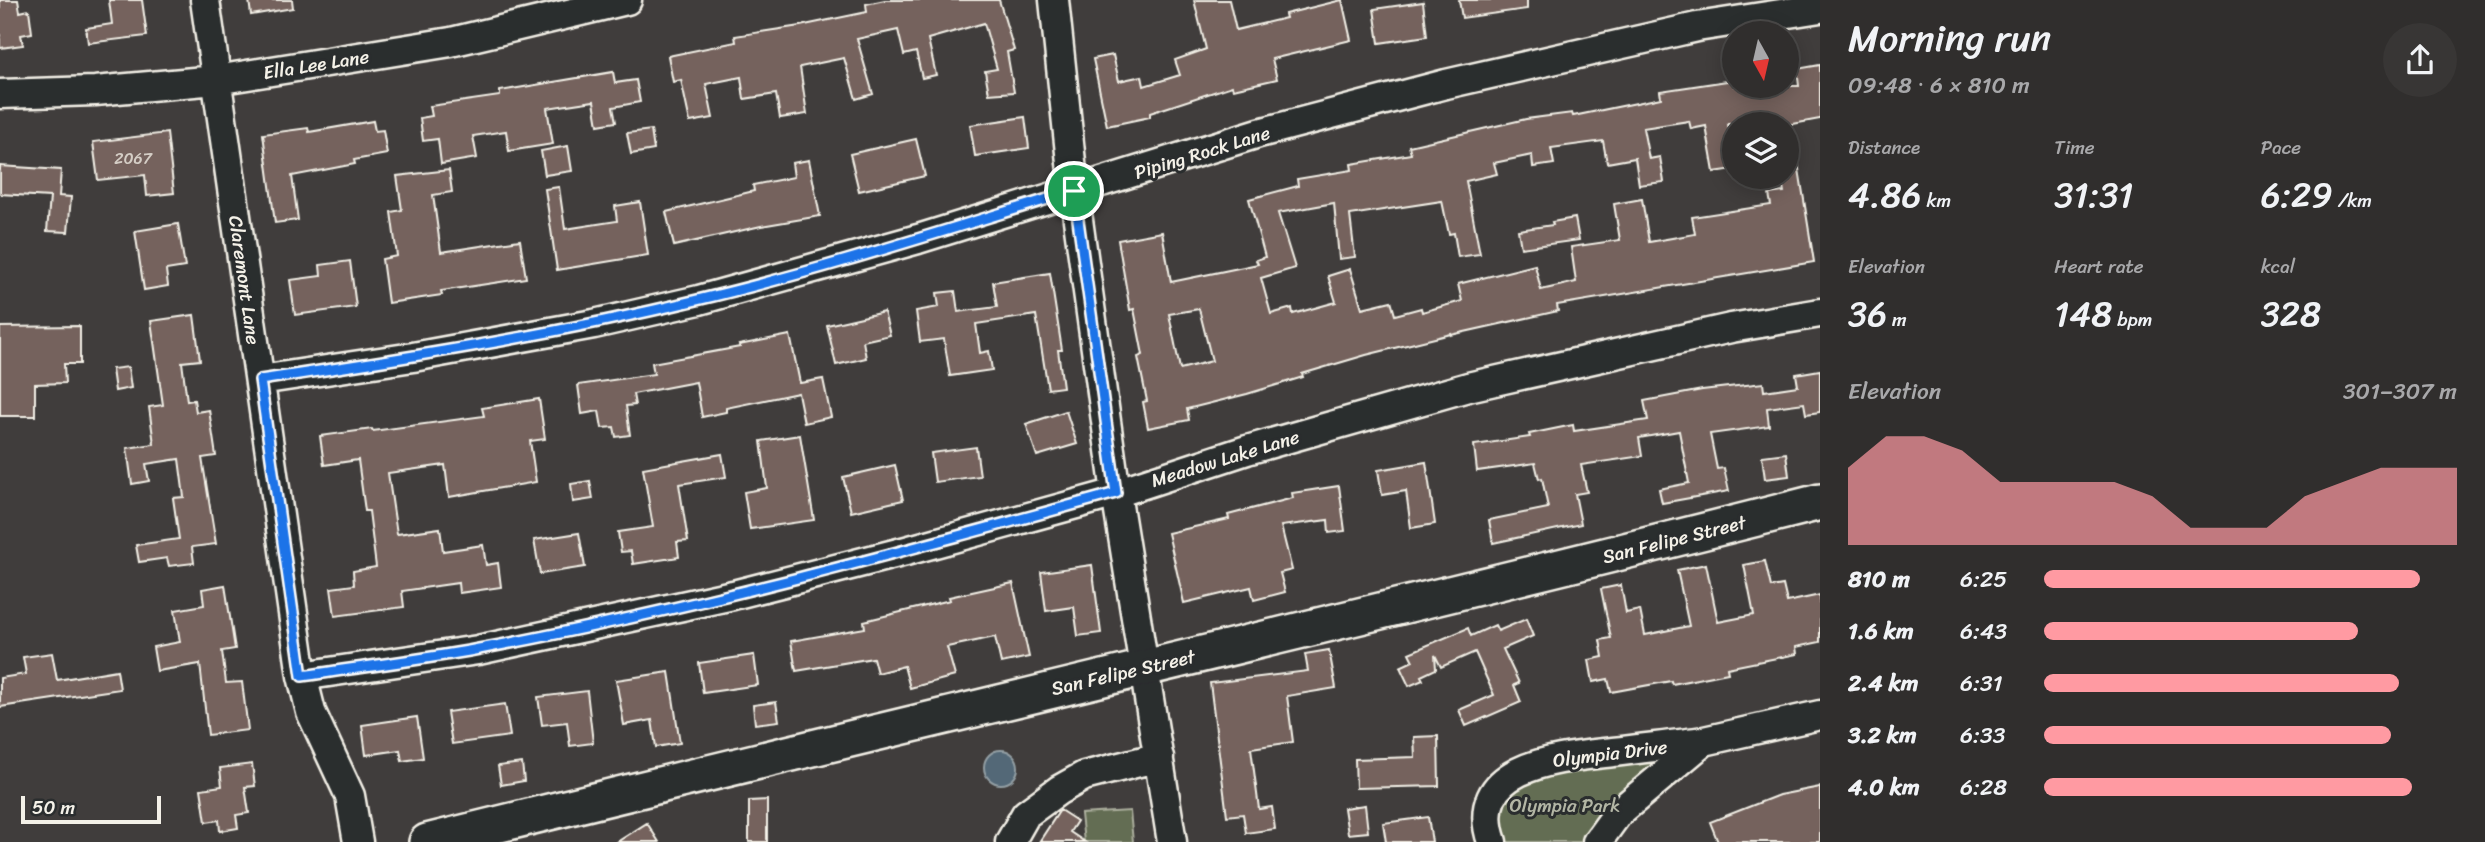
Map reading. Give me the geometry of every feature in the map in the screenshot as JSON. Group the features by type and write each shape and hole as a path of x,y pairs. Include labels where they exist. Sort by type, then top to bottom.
{"main road":[{"name":"San Felipe Street","path":"427,842 1146,666 1510,581 1820,502"}],"street":[{"name":"Claremont Lane","path":"205,0 302,676 311,712 350,796 358,842"},
{"name":"Ella Lee Lane","path":"0,94 95,92 216,80 451,42 627,0"},
{"path":"1054,0 1074,191 1116,493 1146,666 1172,842"},
{"name":"Piping Rock Lane","path":"260,380 413,357 594,324 699,300 918,239 1259,134 1446,84 1697,27 1820,8"},
{"name":"Meadow Lake Lane","path":"302,676 478,650 733,595 1116,493 1247,450 1468,387 1731,328 1820,313"},
{"name":"Olympia Drive","path":"1492,842 1486,824 1486,808 1493,793 1526,767 1553,759 1704,741 1820,715"},
{"name":"Olympia Drive","path":"1597,842 1618,813 1704,741"},
{"path":"1010,842 1026,814 1059,790 1084,776 1159,757"}],"green space":[{"name":"Olympia Park","path":"1655,760 1654,767 1584,842 1502,842 1496,822 1504,796 1551,770"},
{"path":"1130,811 1133,842 1084,842 1081,814"}],"water":[{"path":"1001,750 1013,755 1018,767 1013,779 1001,784 989,779 984,767 989,755"}],"building":[{"path":"0,0 18,0 20,12 29,10 32,33 21,35 23,45 0,48"},
{"path":"109,0 142,0 147,36 88,43 86,28 112,24"},
{"path":"249,0 292,0 293,8 251,15"},
{"path":"885,0 999,0 1014,50 1007,52 1014,92 989,94 985,71 997,69 984,23 928,39 936,75 922,78 916,52 904,55 898,30 857,39 873,94 856,99 844,58 800,67 807,114 780,118 776,94 744,99 741,77 706,84 713,118 690,122 681,80 673,82 668,56 736,42 735,36 867,12 866,4"},
{"path":"1194,0 1229,0 1236,30 1342,0 1351,40 1272,59 1277,79 1233,89 1232,86 1150,113 1150,117 1107,126 1093,59 1113,55 1119,81 1142,76 1144,86 1180,75 1175,60 1206,49"},
{"path":"1459,0 1527,0 1527,9 1462,18"},
{"path":"1423,2 1427,36 1379,43 1374,9"},
{"path":"1820,65 1820,119 1799,123 1799,112 1722,112 1722,171 1714,172 1706,126 1691,129 1689,121 1643,128 1649,159 1660,157 1664,182 1639,185 1635,158 1607,163 1603,141 1551,148 1554,164 1533,167 1532,155 1494,163 1497,174 1466,181 1480,254 1458,257 1454,233 1449,234 1442,201 1350,215 1355,257 1339,259 1334,203 1278,213 1295,268 1261,278 1271,314 1292,308 1293,314 1336,302 1328,276 1350,269 1362,308 1391,301 1395,315 1421,308 1422,312 1462,301 1458,284 1535,265 1541,290 1576,282 1571,247 1620,240 1614,204 1642,199 1649,242 1695,234 1692,217 1771,205 1769,194 1784,192 1783,189 1799,189 1799,169 1814,262 1557,305 1558,311 1451,334 1302,374 1303,377 1187,409 1189,420 1148,428 1143,402 1147,401 1138,357 1143,355 1134,309 1130,310 1118,240 1162,232 1171,282 1258,264 1256,260 1265,257 1249,199 1298,186 1297,179 1352,170 1351,164 1411,154 1409,146 1526,119 1572,113 1573,116 1661,98 1660,91 1722,82 1722,98 1799,98 1799,69","holes":["1199,309 1212,361 1180,369 1169,314"]},
{"path":"613,72 615,83 636,80 640,102 613,107 616,122 598,125 594,101 547,108 553,144 509,151 506,131 473,136 477,158 441,164 438,139 423,141 420,118 432,116 430,106 500,96 500,91"},
{"path":"1025,117 1029,148 975,156 970,125"},
{"path":"373,121 375,131 383,130 387,154 354,160 355,164 292,176 298,220 275,223 263,134 308,128 309,132"},
{"path":"651,130 654,150 631,154 627,133"},
{"path":"167,133 174,193 147,196 145,175 98,180 93,142"},
{"path":"916,139 925,176 859,191 850,154"},
{"path":"568,146 572,171 545,175 541,151"},
{"path":"809,160 820,216 674,246 666,212 754,191 753,185 794,177 792,163"},
{"path":"0,166 61,170 59,196 71,197 68,232 47,231 50,197 0,194"},
{"path":"449,170 452,192 433,195 441,252 520,240 526,278 441,291 442,295 388,303 382,259 397,256 391,212 402,210 397,176"},
{"path":"559,187 565,229 617,221 615,206 640,202 648,255 557,270 545,189"},
{"path":"1575,218 1579,240 1521,248 1518,230 1553,225 1552,222"},
{"path":"178,224 185,267 166,270 168,286 144,290 135,231"},
{"path":"350,261 356,307 295,315 290,280 321,276 320,265"},
{"path":"1050,273 1062,350 1058,350 1063,387 1048,389 1036,315 976,324 980,353 989,351 992,370 950,376 944,339 920,342 916,311 939,307 937,293 955,291 958,312 997,307 993,282"},
{"path":"884,312 890,335 863,341 866,358 836,365 827,325"},
{"path":"194,315 200,360 182,362 187,401 194,400 196,412 209,410 216,456 202,458 216,544 192,547 194,563 169,566 167,558 139,562 136,545 179,539 173,498 184,497 179,459 146,464 149,481 132,484 127,448 154,444 149,407 163,405 151,321"},
{"path":"80,326 80,364 64,364 65,383 35,384 35,416 0,416 0,327"},
{"path":"790,335 800,383 823,379 831,417 804,423 798,393 726,408 726,412 702,417 696,382 633,394 635,405 626,406 630,435 616,437 614,427 602,428 599,411 582,414 578,385 654,374 652,363"},
{"path":"128,367 131,388 115,391 112,369"},
{"path":"1820,370 1820,412 1806,414 1804,403 1767,408 1769,426 1710,434 1717,469 1724,468 1729,491 1662,503 1659,489 1689,483 1679,431 1639,438 1642,456 1581,465 1587,492 1575,494 1581,524 1493,543 1489,520 1548,508 1542,478 1539,479 1535,463 1477,471 1474,445 1530,437 1529,434 1573,425 1574,431 1648,420 1644,401 1702,390 1763,383 1764,391 1798,386 1796,374"},
{"path":"539,399 545,439 530,441 536,482 449,497 445,465 388,473 397,534 440,528 443,551 483,545 486,565 498,563 501,587 459,593 458,583 402,591 404,607 335,616 331,588 354,585 353,571 376,567 369,511 365,511 358,460 324,465 320,436 484,416 482,408"},
{"path":"1066,411 1077,444 1037,456 1026,424"},
{"path":"800,435 814,520 750,529 744,492 767,488 761,441"},
{"path":"976,447 980,476 935,482 931,453"},
{"path":"1786,453 1789,476 1765,479 1762,456"},
{"path":"722,454 726,477 679,484 688,541 677,542 679,557 633,564 631,551 621,552 618,532 653,527 643,468"},
{"path":"1426,462 1435,524 1411,528 1406,491 1382,495 1378,470"},
{"path":"895,465 903,500 851,512 843,477"},
{"path":"590,481 593,499 573,502 571,484"},
{"path":"1339,486 1345,531 1329,533 1328,520 1281,526 1292,570 1280,573 1285,592 1254,600 1251,587 1184,603 1168,533 1229,519 1228,515 1293,498 1292,493"},
{"path":"579,533 585,567 540,574 534,540"},
{"path":"1765,561 1771,587 1783,585 1787,602 1820,595 1820,642 1796,647 1797,654 1727,668 1728,673 1672,684 1671,681 1611,692 1608,679 1593,682 1589,660 1603,657 1600,640 1611,638 1601,589 1621,585 1626,613 1640,610 1645,635 1689,626 1677,570 1706,564 1718,622 1754,615 1744,565"},
{"path":"1092,565 1101,633 1078,636 1074,607 1046,611 1041,572"},
{"path":"1013,583 1029,657 1001,663 995,637 947,647 955,676 910,688 904,666 877,673 873,658 796,671 791,641 865,628 864,621 950,600 949,597"},
{"path":"225,585 235,649 222,651 226,683 242,682 248,730 208,735 200,664 157,671 153,647 180,642 175,610 204,605 202,589"},
{"path":"1526,619 1533,636 1503,649 1519,683 1514,685 1521,702 1466,726 1459,710 1494,695 1475,652 1441,667 1435,655 1436,669 1421,676 1423,680 1409,686 1400,667 1413,661 1409,653 1468,628 1471,636 1495,625 1498,631"},
{"path":"1329,650 1336,688 1287,696 1293,742 1251,748 1259,809 1272,807 1275,829 1246,833 1243,814 1227,816 1210,683 1308,671 1305,654"},
{"path":"52,653 57,680 117,670 120,689 0,707 0,678 26,674 23,657"},
{"path":"754,655 758,685 703,693 699,663"},
{"path":"669,672 680,743 656,747 652,720 624,725 616,680"},
{"path":"587,691 593,743 570,746 567,722 542,725 538,697"},
{"path":"776,702 779,721 755,724 753,705"},
{"path":"505,704 510,736 452,744 447,712"},
{"path":"417,717 423,758 402,761 400,750 366,755 362,725"},
{"path":"1438,736 1439,786 1356,788 1355,759 1415,757 1414,737"},
{"path":"522,763 524,781 501,785 498,766"},
{"path":"252,764 255,786 245,787 249,813 236,815 238,828 220,831 219,820 206,822 201,789 222,786 220,768"},
{"path":"1820,787 1820,842 1718,842 1710,822 1779,795"},
{"path":"767,800 767,842 749,842 749,801"},
{"path":"1365,805 1368,832 1348,834 1344,808"},
{"path":"1060,810 1077,821 1070,832 1085,842 1039,842"},
{"path":"1428,817 1432,842 1386,842 1383,823"},
{"path":"647,823 659,842 617,842"}],"route":[{"path":"1074,191 1116,493 733,595 478,650 302,676 260,380 413,357 594,324 699,300 918,239 1074,191"}]}
